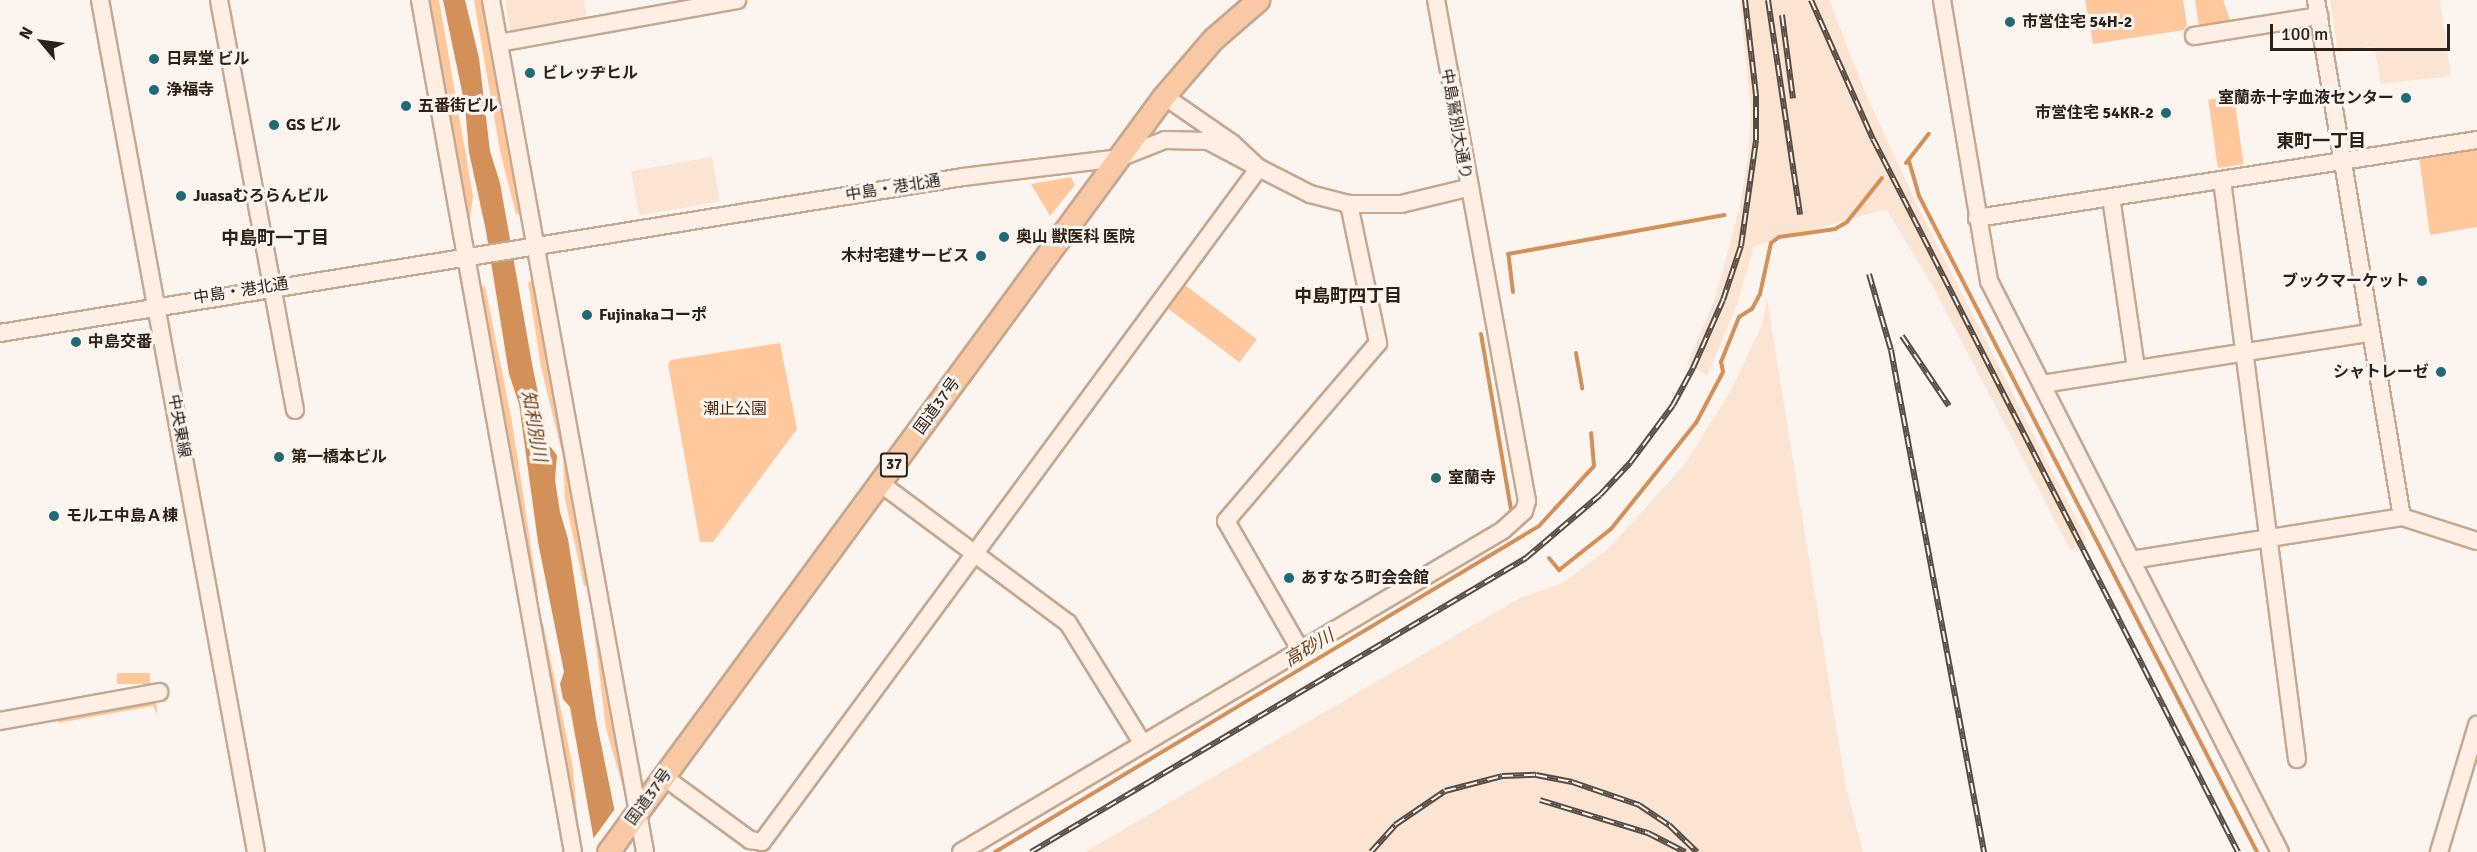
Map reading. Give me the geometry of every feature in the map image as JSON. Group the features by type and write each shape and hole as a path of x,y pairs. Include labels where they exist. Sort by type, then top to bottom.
{"highway":[{"name":"国道37号","path":"608,852 1164,96 1213,39 1258,0"}],"street":[{"name":"中央東線","path":"100,0 158,306 256,852"},
{"path":"219,0 295,411"},
{"path":"420,0 474,254 573,852"},
{"path":"491,0 500,43 528,246 645,852"},
{"path":"500,43 737,0"},
{"name":"中島鷲別大通り","path":"961,852 1503,530 1524,511 1527,501 1467,188 1436,0"},
{"path":"1942,0 1989,281 2280,852"},
{"path":"2194,36 2318,8 2369,333 2375,346 2402,517"},
{"path":"1164,96 1223,136 1259,168 1310,194 1349,204 1401,204 1467,188"},
{"name":"中島・港北通","path":"0,333 271,286 963,177 1119,158 1165,140 1208,141 1259,168"},
{"path":"1977,218 2477,140"},
{"path":"664,777 758,847 1259,168"},
{"path":"2222,180 2297,759"},
{"path":"2110,197 2136,369"},
{"path":"1301,651 1226,521 1378,343 1349,204"},
{"path":"2042,384 2369,333"},
{"path":"880,483 1068,623 1143,744"},
{"path":"2131,560 2402,517 2477,541"},
{"path":"0,721 159,692"},
{"path":"2439,852 2477,725"}],"shaded area":[{"path":"505,0 584,0 587,17 510,31"},
{"path":"1740,0 1829,0 1867,97 1918,207 2087,540 2071,551 1931,283 1886,209 1754,246 1737,305 1707,376 1687,364 1715,299 1739,210 1748,157 1751,111"},
{"path":"2330,0 2440,0 2451,76 2381,84 2374,46 2338,52"},
{"path":"712,157 720,201 639,216 631,171"},
{"path":"1767,299 1846,787 1863,852 1085,852 1518,599 1563,583 1609,548 1685,464 1731,390 1762,325"}],"green space":[{"path":"428,0 439,0 473,196 470,219 466,217"},
{"path":"474,0 485,0 521,214 516,214 500,151"},
{"path":"2085,0 2183,0 2187,25 2184,30 2093,44"},
{"path":"2195,0 2223,0 2231,23 2199,26"},
{"path":"2234,96 2244,164 2218,168 2208,100"},
{"path":"2477,149 2477,227 2430,235 2419,157"},
{"path":"1071,177 1075,185 1050,216 1031,184"},
{"path":"536,280 591,585 584,586 565,499 563,457 541,367 528,282"},
{"path":"1185,285 1257,339 1239,362 1168,308"},
{"path":"485,286 512,422 538,593 533,593 478,288"},
{"name":"潮止公園","path":"780,343 797,429 713,542 700,542 668,364 671,360"},
{"path":"592,614 627,787 624,791 606,728"},
{"path":"543,623 573,768 580,849 539,626"},
{"path":"117,673 150,673 150,684 117,684"},
{"path":"156,702 158,715 153,706 58,723 58,719"}],"water":[{"name":"知利別川","path":"443,0 465,0 479,58 490,151 500,183 549,445 557,455 555,480 560,512 568,539 596,719 623,852 596,852 570,707 563,699 560,684 564,672 538,542 519,404 509,374 486,231 469,152 465,106"}],"pier":[{"path":"617,806 626,852 593,852 591,842"}],"waterway":[{"path":"1906,163 1929,134"},
{"path":"1909,161 1919,196 2257,852"},
{"path":"1549,558 1559,570 1611,529 1696,423 1723,372 1721,362 1739,317 1752,309 1760,294 1771,243 1779,237 1835,229 1847,222 1882,178"},
{"path":"1513,292 1508,254 1725,215"},
{"path":"1481,334 1511,509"},
{"name":"高砂川","path":"1576,353 1582,388"},
{"name":"高砂川","path":"995,852 1539,526 1594,466 1591,433"}],"railway":[{"path":"1031,852 1526,558 1600,495 1630,463 1673,405 1693,368 1723,300 1741,246 1756,140 1756,95 1745,0"},
{"path":"1768,0 1800,215"},
{"path":"1811,0 1873,139 2238,852"},
{"path":"1782,15 1793,98"},
{"path":"1869,274 1891,350 1984,852"},
{"path":"1902,336 1949,406"},
{"path":"1371,852 1395,825 1445,791 1502,776 1536,775 1572,782 1639,805 1669,825 1697,852"},
{"path":"1540,800 1648,833 1685,852"}],"place":[{"name":"市営住宅 54H-2","path":"2010,22"},
{"name":"日昇堂 ビル","path":"154,59"},
{"name":"ビレッヂヒル","path":"530,73"},
{"name":"浄福寺","path":"154,90"},
{"name":"室蘭赤十字血液センター","path":"2406,98"},
{"name":"五番街ビル","path":"406,106"},
{"name":"市営住宅 54KR-2","path":"2166,113"},
{"name":"GS ビル","path":"274,125"},
{"name":"Juasaむろらんビル","path":"181,196"},
{"name":"奥山 獣医科 医院","path":"1004,237"},
{"name":"木村宅建サービス","path":"981,256"},
{"name":"ブックマーケット","path":"2422,281"},
{"name":"Fujinakaコーポ","path":"587,315"},
{"name":"中島交番","path":"76,342"},
{"name":"シャトレーゼ","path":"2441,372"},
{"name":"第一橋本ビル","path":"279,457"},
{"name":"室蘭寺","path":"1436,478"},
{"name":"モルエ中島Ａ棟","path":"54,516"},
{"name":"あすなろ町会会館","path":"1289,578"}],"district":[{"name":"東町一丁目","path":"2321,141"},
{"name":"中島町一丁目","path":"275,238"},
{"name":"中島町四丁目","path":"1348,296"}]}
